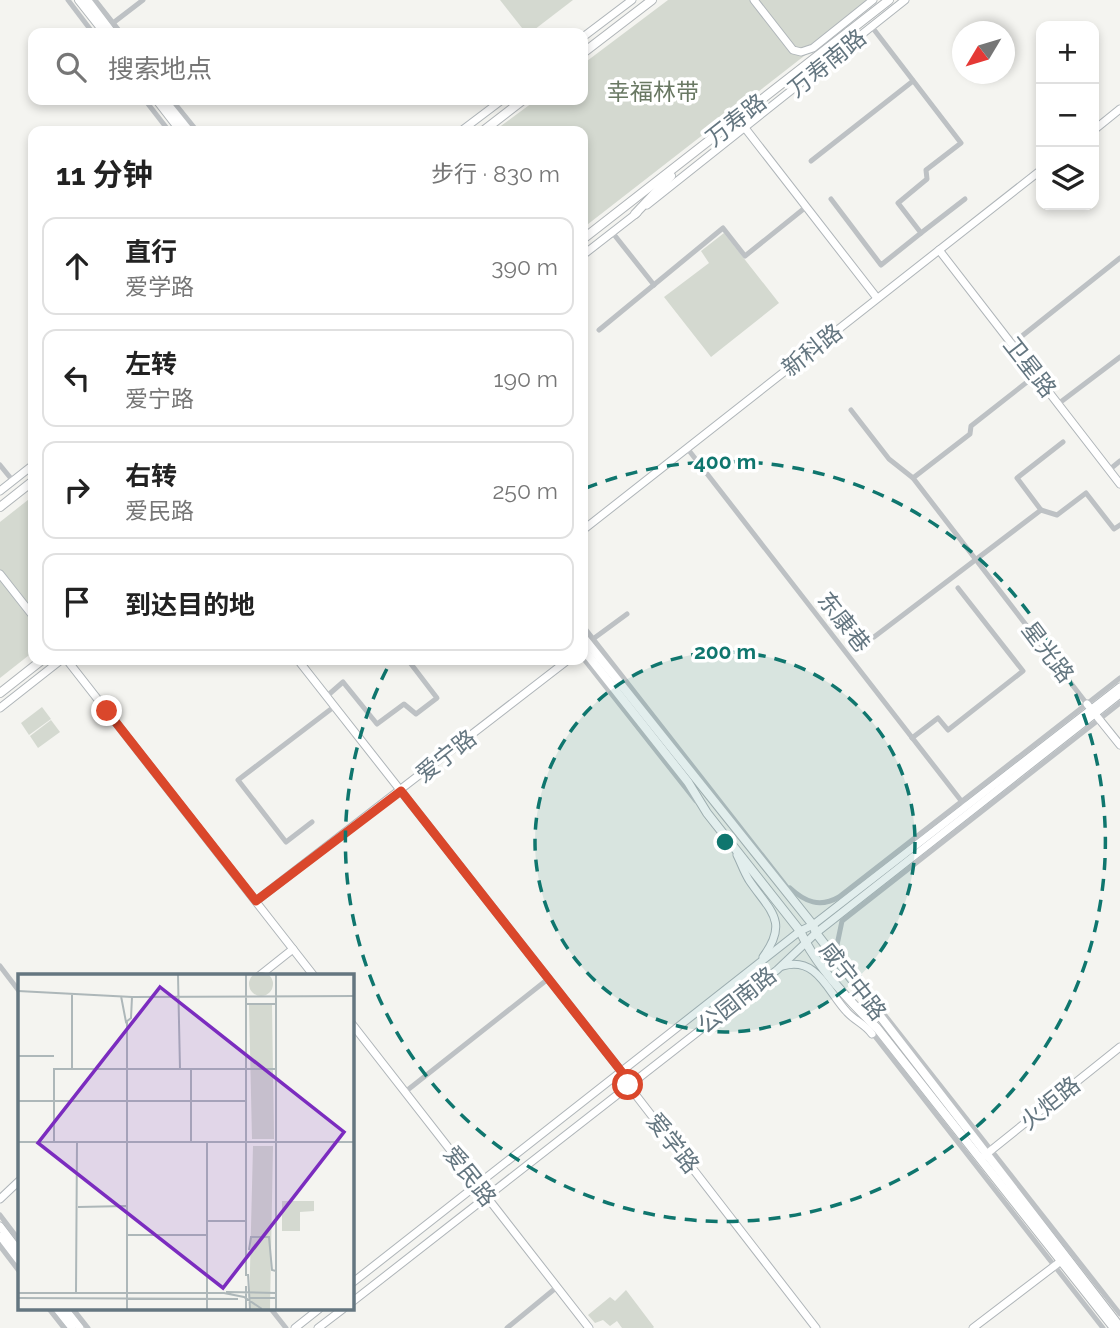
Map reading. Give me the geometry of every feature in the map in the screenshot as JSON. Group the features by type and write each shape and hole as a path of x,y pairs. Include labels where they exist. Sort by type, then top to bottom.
{"main road":[{"path":"79,0 100,28"},
{"path":"87,0 108,28"},
{"path":"588,50 652,0"},
{"name":"万寿路","path":"588,235 889,0"},
{"path":"161,105 177,126"},
{"path":"168,105 185,126"},
{"path":"489,126 517,105"},
{"path":"635,215 688,157"},
{"path":"0,507 28,485"},
{"name":"咸宁中路","path":"588,645 793,901 985,1154 1120,1326"},
{"name":"咸宁中路","path":"588,646 688,782 707,813 800,931 806,944 860,1012 877,1028 985,1154 1057,1263 1114,1328"},
{"path":"0,693 36,665"}],"street":[{"path":"68,0 89,28"},
{"path":"95,0 117,28"},
{"path":"113,23 143,0"},
{"path":"588,33 632,0"},
{"path":"754,0 793,50 801,52 813,48 873,0"},
{"name":"万寿南路","path":"588,252 905,0"},
{"path":"872,27 961,143 926,170 927,179 898,203 921,233"},
{"path":"810,161 913,81"},
{"path":"149,105 165,126"},
{"path":"176,105 193,126"},
{"path":"468,126 495,105"},
{"path":"1099,126 1120,109"},
{"path":"745,128 877,298"},
{"name":"新科路","path":"588,526 1036,174"},
{"path":"831,199 881,265 965,199"},
{"path":"599,330 723,228 745,256 806,207"},
{"path":"612,232 654,285"},
{"name":"卫星路","path":"939,250 1120,484"},
{"path":"1012,344 1120,258"},
{"path":"1059,404 1120,358"},
{"path":"913,478 970,434 971,426 1036,375"},
{"name":"星光路","path":"851,410 888,459 913,478 1120,745"},
{"path":"1063,443 1017,478 1041,510 1057,515 1086,493 1114,530 1120,525"},
{"name":"东康巷","path":"687,448 968,809"},
{"path":"1109,470 1120,461"},
{"path":"0,465 13,481"},
{"path":"0,491 28,469"},
{"path":"874,637 1041,510"},
{"path":"0,574 28,610"},
{"path":"912,738 938,718 948,730 1023,671 958,588"},
{"path":"588,642 627,614"},
{"path":"588,645 790,888 814,903 833,901 968,809"},
{"path":"588,664 707,813"},
{"path":"0,708 55,665"},
{"path":"71,665 312,974"},
{"name":"爱学路","path":"302,665 621,1071 628,1085 816,1328"},
{"path":"327,696 343,682 377,724 404,704 416,713 437,698 412,665"},
{"name":"爱宁路","path":"256,901 562,665"},
{"path":"855,982 837,945 842,921 968,809 1093,711 1120,678"},
{"name":"公园南路","path":"354,1300 776,970 806,944 814,929 1120,687"},
{"name":"公园南路","path":"1093,711 1120,694"},
{"path":"1093,711 1120,703"},
{"path":"312,822 286,842 238,780 335,706"},
{"path":"734,848 746,876 777,920 774,939 757,965"},
{"path":"790,888 793,901"},
{"name":"公园南路","path":"354,1281 800,931 814,929"},
{"path":"262,974 293,949"},
{"path":"776,970 790,964 812,968 843,1009 872,1034 1057,1263 1103,1328"},
{"path":"0,966 18,990"},
{"path":"405,1093 548,979"},
{"path":"860,1012 872,1034"},
{"name":"爱民路","path":"354,1027 589,1328"},
{"name":"火炬路","path":"985,1154 1120,1047"},
{"path":"985,1154 1120,1314"},
{"path":"0,1199 18,1182"},
{"path":"0,1215 18,1239"},
{"path":"0,1226 18,1250"},
{"path":"0,1236 18,1260"},
{"path":"0,1246 18,1270"},
{"path":"973,1328 1057,1263"},
{"path":"507,1328 558,1287"},
{"path":"50,1310 64,1328"},
{"path":"58,1310 72,1328"},
{"path":"66,1310 80,1328"},
{"path":"74,1310 88,1328"},
{"path":"272,1310 286,1328"},
{"path":"295,1328 318,1310"},
{"path":"318,1328 342,1310"}],"green space":[{"path":"500,0 573,0 537,28 522,28"},
{"name":"幸福林带","path":"668,0 876,0 588,224 588,126 501,126 529,105 588,105 588,60"},
{"path":"724,233 779,303 711,357 664,297 709,263 701,251"},
{"path":"28,500 28,656 0,678 0,522"},
{"path":"42,707 51,719 29,735 21,723"},
{"path":"51,720 60,732 38,748 30,736"},
{"path":"626,1290 653,1328 622,1328 617,1321 610,1326 603,1320 595,1323 588,1315 610,1297 615,1301"}],"route":[{"path":"107,711 256,901 401,791 621,1071 628,1085"}]}
